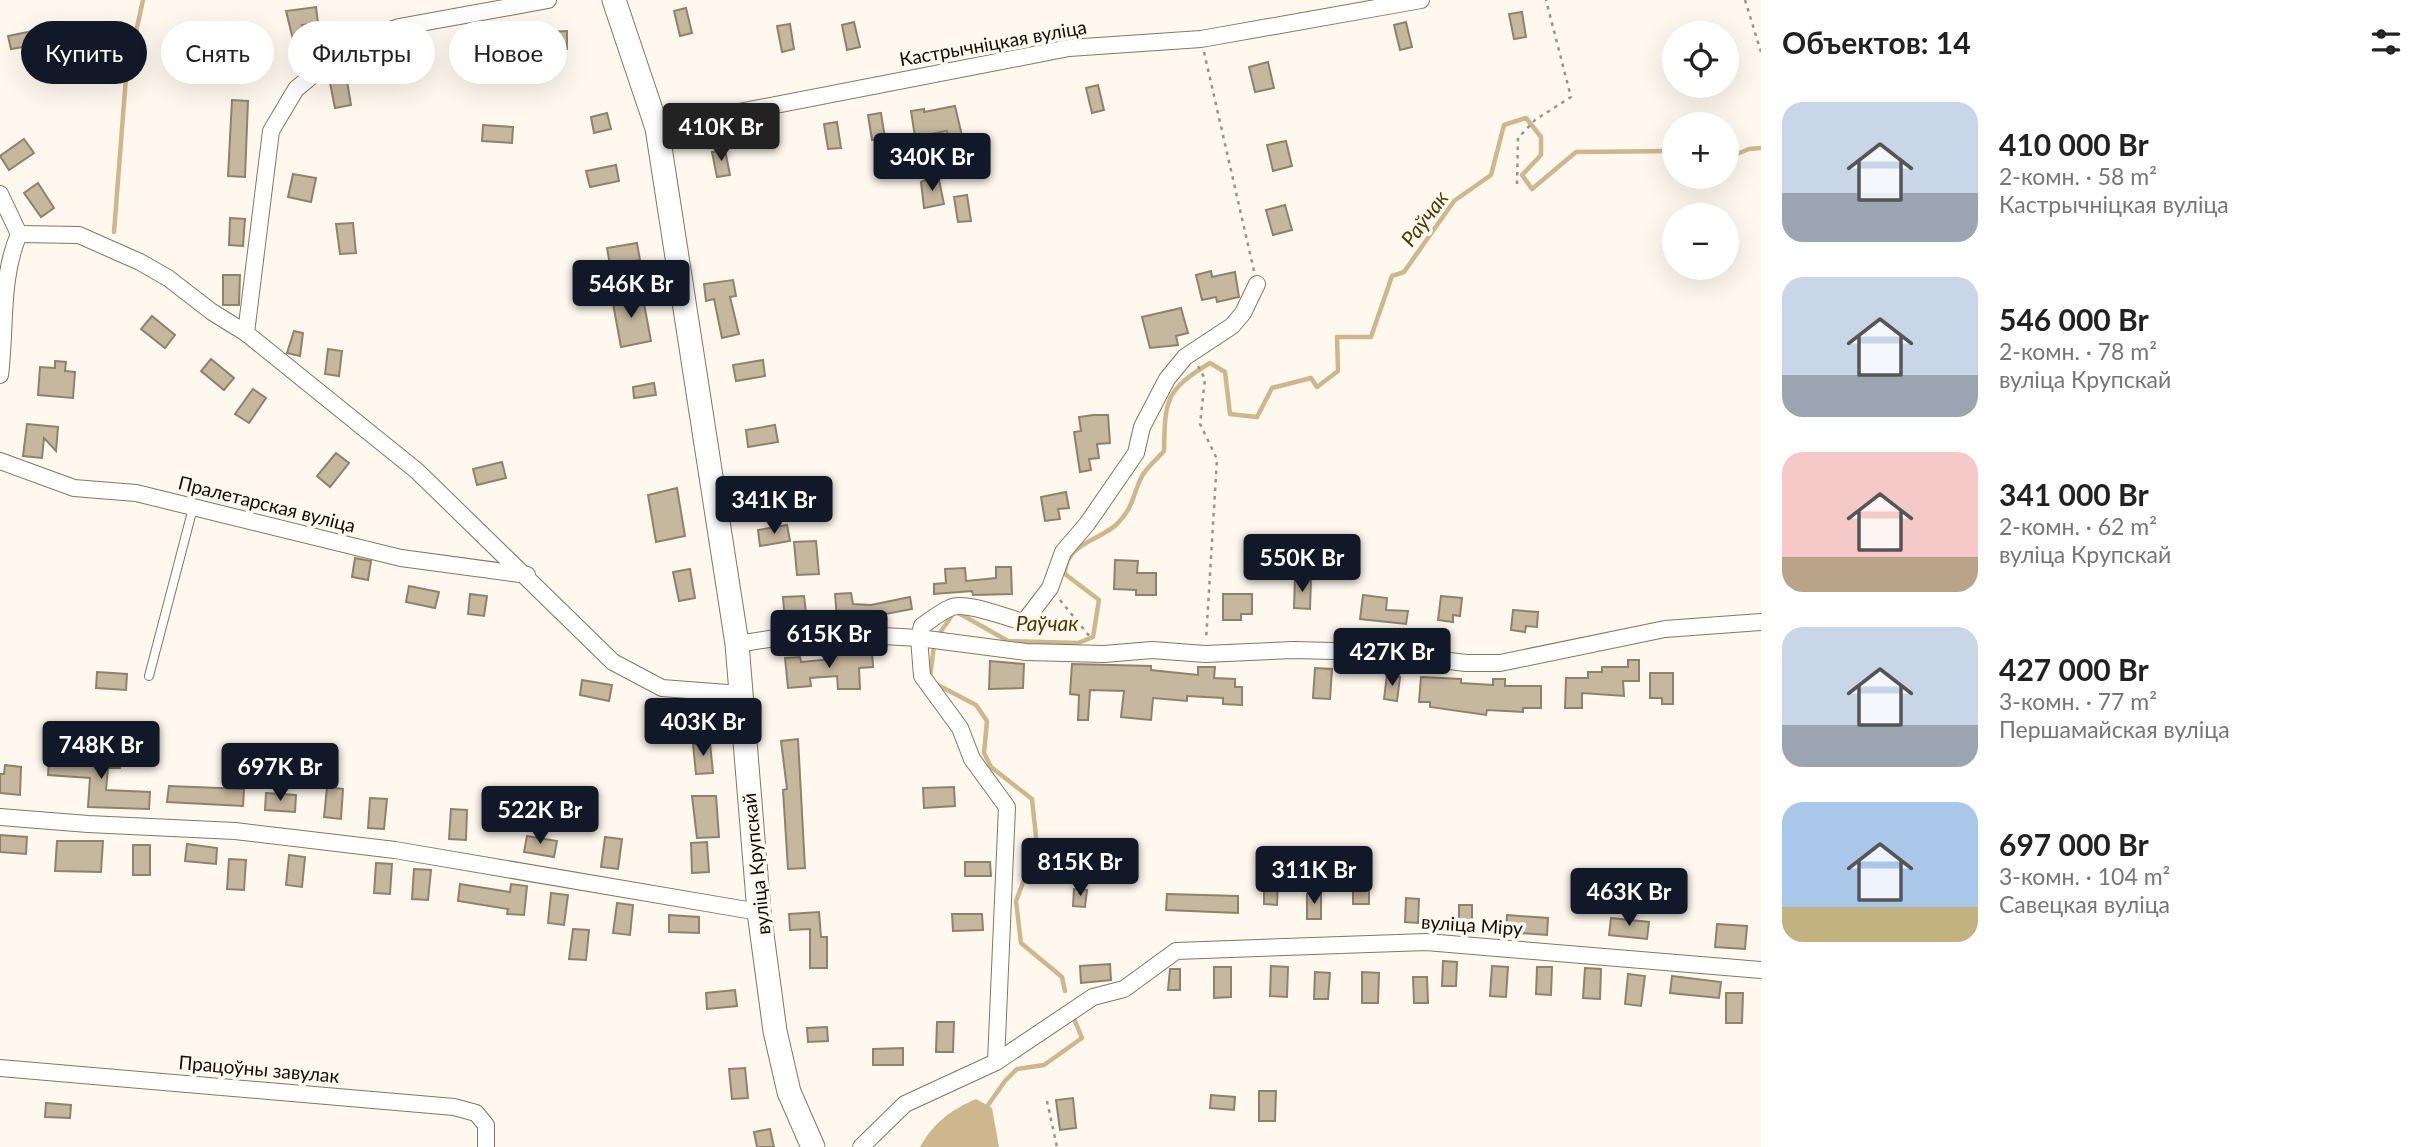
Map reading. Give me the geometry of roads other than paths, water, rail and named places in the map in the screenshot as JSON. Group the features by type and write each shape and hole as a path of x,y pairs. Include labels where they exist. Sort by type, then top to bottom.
{"street":[{"path":"246,333 271,131 296,89 351,43 411,24 548,0"},
{"name":"вуліца Крупскай","path":"614,0 657,128 737,644 760,912 775,1031 789,1092 813,1147"},
{"name":"Кастрычніцкая вуліца","path":"657,128 1069,48 1201,38 1421,0"},
{"path":"0,194 19,234 12,251 5,295 0,375"},
{"path":"19,234 79,235 168,278 212,312 246,333 417,471 527,575 613,662 662,688 740,694"},
{"path":"996,1062 1007,807 972,759 960,727 922,676 930,641 922,626 952,606 970,605 982,612 1024,622 1050,588 1063,552 1087,524 1136,453 1142,427 1156,395 1185,357 1232,326 1243,313 1257,284"},
{"name":"Пралетарская вуліца","path":"0,461 74,488 136,492 401,558 527,575"},
{"path":"737,644 813,632 968,643 1026,652 1104,654 1152,650 1205,654 1293,650 1362,652 1466,663 1500,663 1665,629 1761,622"},
{"path":"0,817 235,831 395,850 732,910 760,912"},
{"name":"вуліца Міру","path":"861,1147 905,1104 996,1062 1093,998 1124,989 1176,951 1426,942 1761,971"},
{"name":"Працоўны завулак","path":"0,1068 454,1107 475,1113 486,1125 486,1147"}],"lane":[{"path":"149,676 192,508"}],"waterway":[{"path":"114,232 126,77 143,0"},
{"name":"Раўчак","path":"937,637 955,611 1008,641 1078,643 1093,637 1099,600 1065,574 1066,564 1077,549 1110,530 1127,512 1142,476 1164,451 1167,408 1176,389 1210,363 1225,372 1230,414 1257,417 1272,388 1311,378 1317,387 1338,371 1337,337 1371,337 1392,276 1404,272 1454,201 1491,175 1504,125 1526,118 1541,137 1541,155 1522,175 1532,189 1576,152 1662,151"},
{"name":"Раўчак","path":"1739,153 1761,148"},
{"name":"Раўчак","path":"930,678 934,645"},
{"name":"Раўчак","path":"936,684 976,705 987,721 984,753 991,767 1032,799 1037,846 1016,901 1021,943 1062,977 1065,991"},
{"name":"Раўчак","path":"986,1108 1017,1069 1044,1065 1082,1038 1075,1021"}]}
